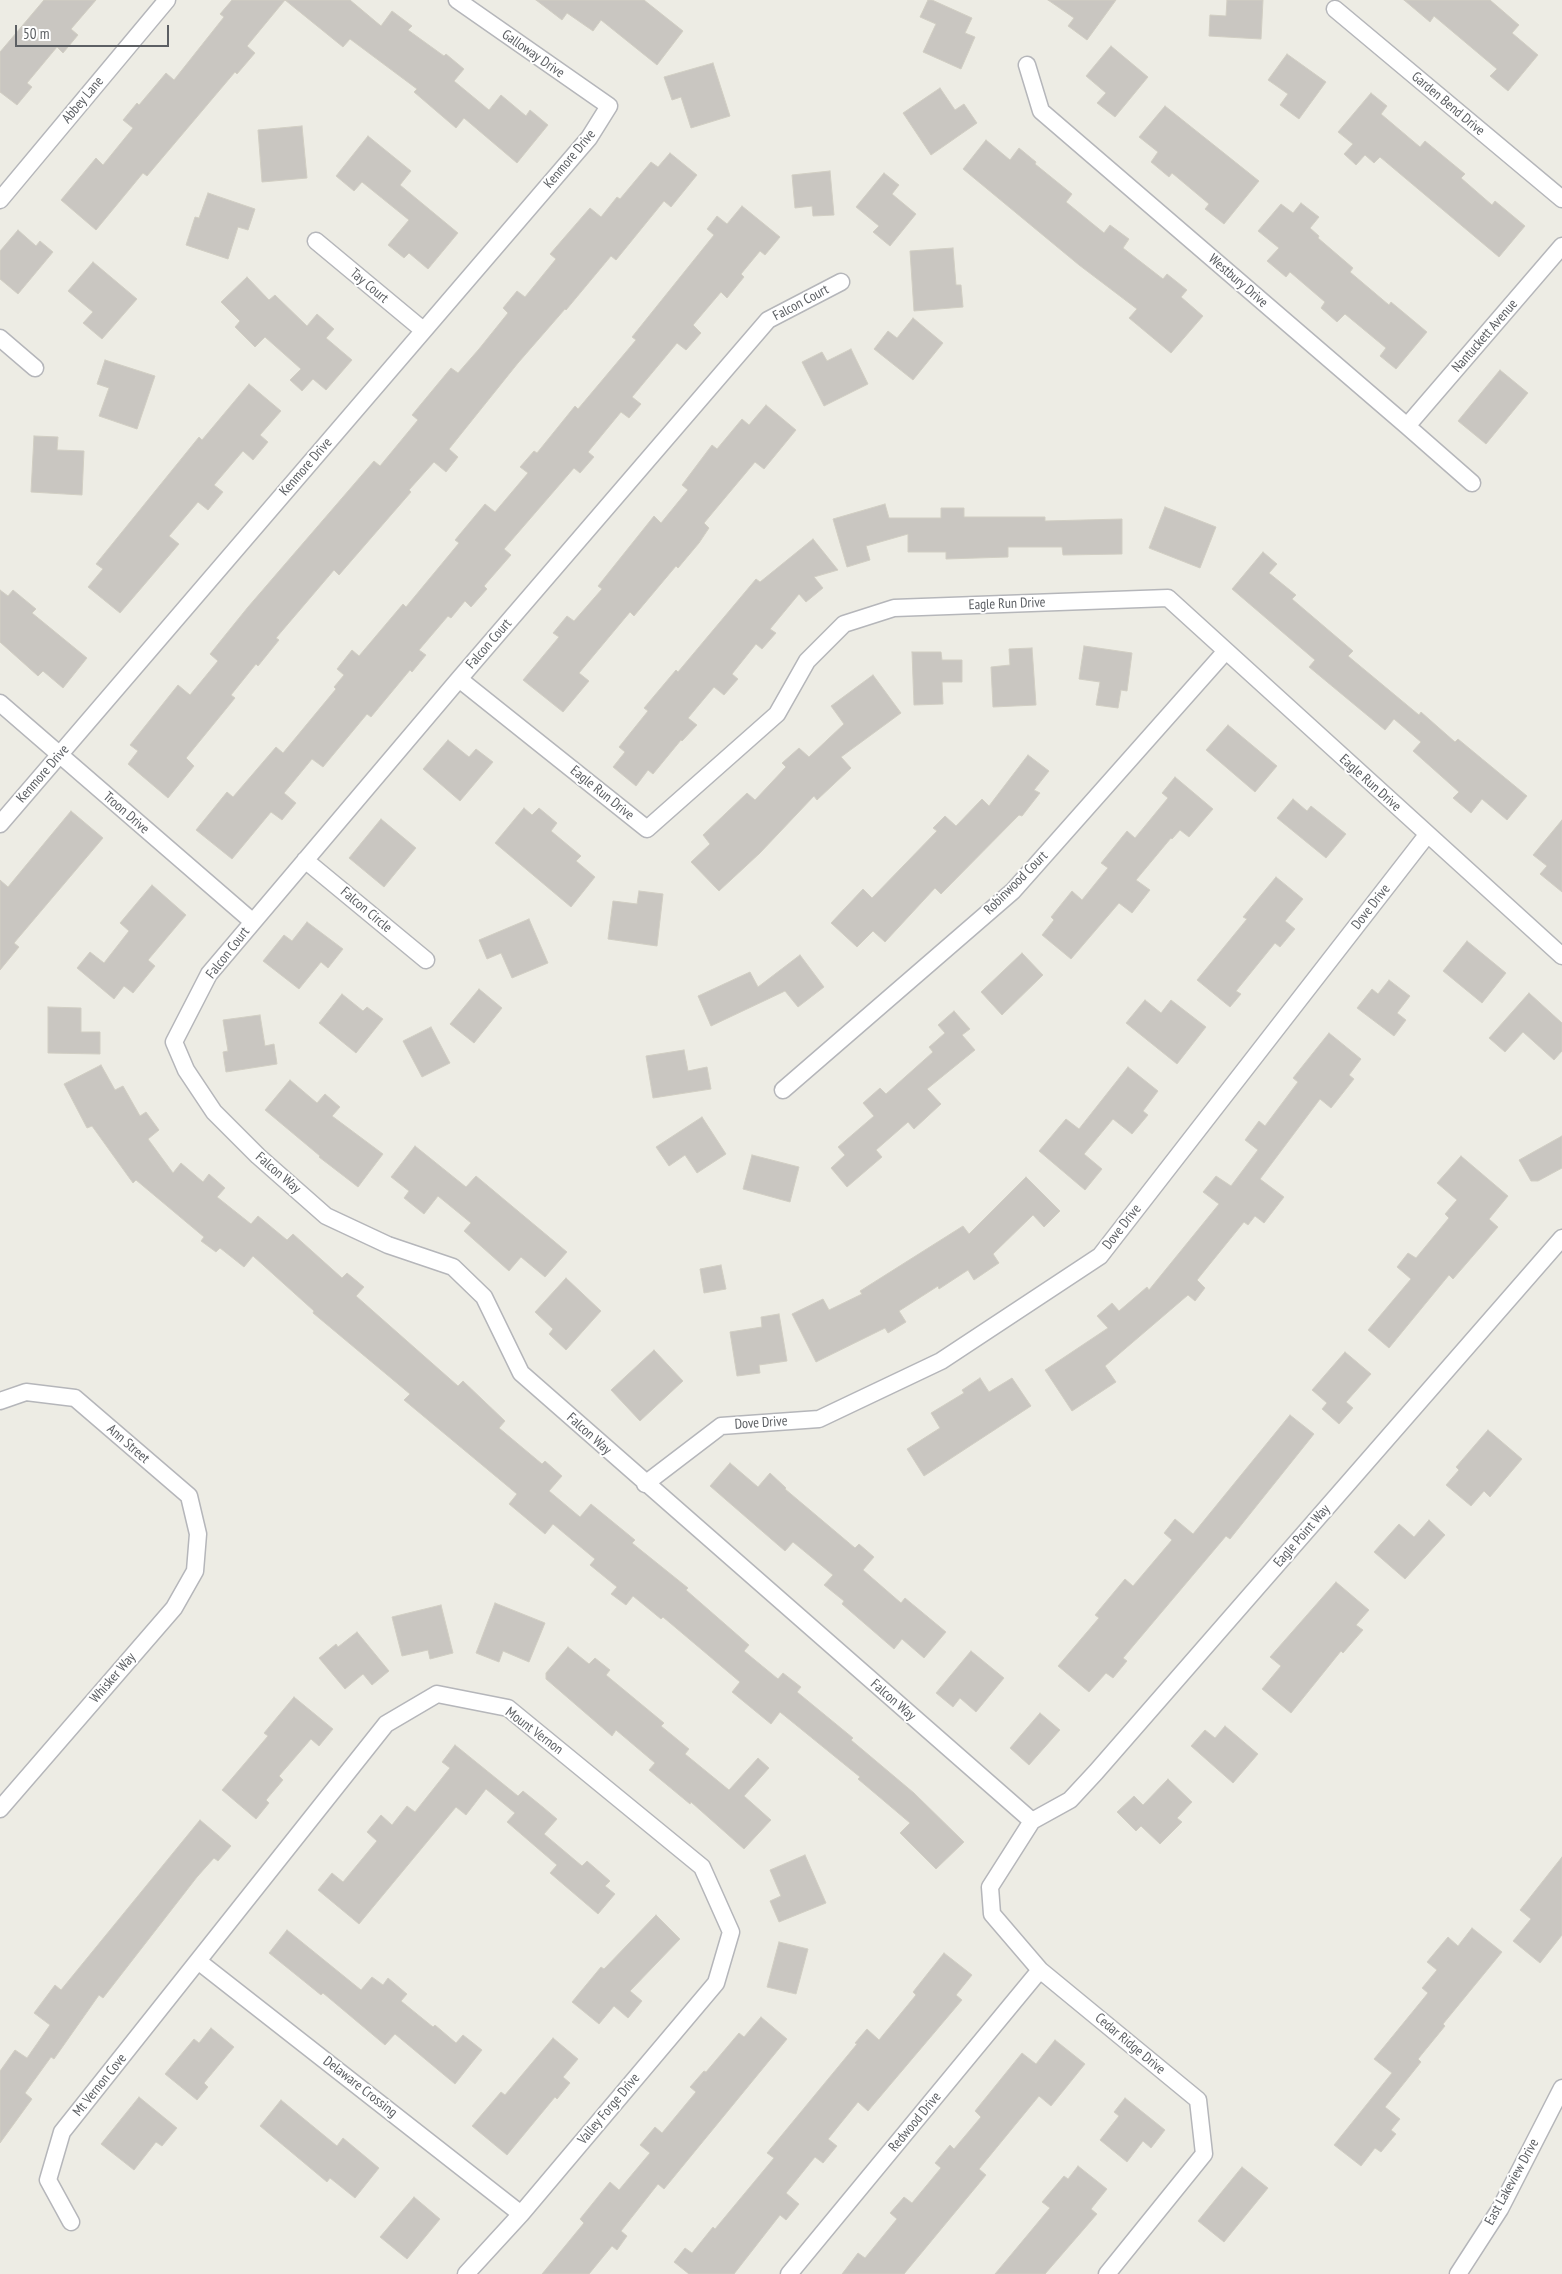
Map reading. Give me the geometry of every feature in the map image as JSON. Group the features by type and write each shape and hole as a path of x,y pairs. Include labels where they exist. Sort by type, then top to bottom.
{"street":[{"name":"Abbey Lane","path":"0,200 167,0"},
{"name":"Galloway Drive","path":"457,0 609,106"},
{"name":"Garden Bend Drive","path":"1335,8 1562,199"},
{"name":"Westbury Drive","path":"1027,65 1040,111 1472,483"},
{"name":"Kenmore Drive","path":"0,824 589,138 609,106"},
{"name":"Tay Court","path":"316,241 423,330"},
{"name":"Nantuckett Avenue","path":"1408,426 1562,246"},
{"name":"Falcon Court","path":"174,1042 209,974 459,679 768,320 841,282"},
{"path":"0,338 35,368"},
{"name":"Eagle Run Drive","path":"459,679 647,829 777,714 807,661 844,624 894,608 1168,598 1225,652 1562,956"},
{"name":"Robinwood Court","path":"783,1090 1013,891 1225,652"},
{"name":"Troon Drive","path":"0,703 253,922"},
{"name":"Dove Drive","path":"645,1484 721,1426 819,1419 941,1361 1100,1256 1427,835"},
{"name":"Falcon Circle","path":"305,860 426,960"},
{"name":"Falcon Way","path":"174,1042 186,1070 214,1112 258,1156 326,1216 388,1245 453,1267 484,1297 521,1373 645,1484 1032,1821"},
{"name":"Eagle Point Way","path":"1032,1821 1070,1800 1096,1772 1562,1238"},
{"name":"Ann Street","path":"0,1401 26,1392 75,1398 190,1496 198,1534"},
{"name":"Whisker Way","path":"0,1809 174,1608 195,1571 198,1534"},
{"name":"Mount Vernon","path":"198,1961 386,1724 437,1694 508,1708 523,1720 702,1867 731,1932"},
{"name":"Cedar Ridge Drive","path":"1032,1821 990,1887 992,1914 1040,1970 1198,2100 1204,2154 1107,2274"},
{"name":"Valley Forge Drive","path":"466,2274 521,2214 716,1983 731,1932"},
{"name":"Delaware Crossing","path":"198,1961 521,2214"},
{"name":"Mt Vernon Cove","path":"71,2222 48,2180 62,2132 198,1961"},
{"name":"Redwood Drive","path":"789,2274 1040,1970"},
{"name":"East Lakeview Drive","path":"1458,2274 1500,2209 1562,2088"}],"building":[{"path":"44,0 96,0 71,29 78,35 63,53 57,47 27,83 32,87 17,105 0,92 0,52"},
{"path":"232,0 285,0 247,46 255,53 237,74 235,72 147,176 143,173 96,230 61,200 96,158 103,165 133,128 123,120 137,103 139,105 166,73 174,80 224,17 220,14"},
{"path":"285,0 350,0 381,26 392,11 412,26 408,30 444,56 446,54 464,69 454,81 489,110 501,95 526,116 530,110 548,125 517,163 464,118 456,128 414,92 417,89 350,39 343,47"},
{"path":"536,0 644,0 683,31 657,65 601,20 593,31 567,13 562,20"},
{"path":"928,0 932,0 972,18 965,33 975,37 961,69 923,52 936,24 920,17"},
{"path":"1048,0 1116,0 1087,40 1068,26 1074,18"},
{"path":"1227,0 1263,0 1261,39 1209,36 1210,15 1226,16"},
{"path":"1404,0 1490,0 1519,25 1512,33 1538,55 1508,91 1490,76 1497,69 1434,16 1430,22"},
{"path":"1111,46 1148,77 1115,117 1097,103 1106,93 1086,76"},
{"path":"1287,54 1326,82 1299,119 1280,105 1288,94 1268,80"},
{"path":"713,63 730,116 691,128 681,97 672,100 664,77"},
{"path":"940,88 955,110 964,104 977,123 931,155 903,113"},
{"path":"1371,93 1387,106 1381,114 1420,147 1425,141 1465,174 1461,178 1492,205 1495,201 1525,226 1499,257 1380,157 1374,163 1365,155 1356,165 1344,154 1353,144 1338,132"},
{"path":"1165,106 1259,181 1224,224 1205,209 1209,204 1172,173 1169,177 1151,162 1158,152 1139,137"},
{"path":"302,126 307,178 262,182 258,130"},
{"path":"368,136 411,171 400,185 458,233 428,269 409,253 404,258 388,245 409,220 362,182 354,191 336,176"},
{"path":"986,140 1010,160 1019,148 1036,162 1035,164 1072,194 1066,202 1104,233 1110,225 1129,239 1123,248 1163,279 1167,274 1187,290 1181,297 1203,316 1171,353 1129,318 1137,309 1079,265 963,169"},
{"path":"670,153 697,175 671,207 664,201 616,260 611,256 518,363 449,449 458,457 446,472 434,462 409,490 411,492 339,575 334,570 276,638 279,640 258,666 256,664 231,695 235,698 186,758 194,766 168,798 128,764 138,751 130,745 178,685 190,695 218,661 210,654 248,607 374,461 380,466 418,420 412,415 451,368 458,373 508,313 503,308 517,291 525,297 556,259 550,254 590,208 601,217 617,197 620,199 651,162 658,167"},
{"path":"830,171 834,215 813,216 812,206 795,208 792,175"},
{"path":"884,173 899,185 892,194 916,214 890,246 873,232 879,226 856,207"},
{"path":"208,193 255,209 248,230 238,227 228,259 186,245 195,217 199,218"},
{"path":"1301,203 1319,217 1310,228 1319,236 1318,238 1353,268 1350,272 1389,305 1391,302 1427,332 1396,369 1380,356 1386,348 1345,314 1337,322 1321,308 1325,302 1290,272 1286,277 1267,261 1279,248 1258,231 1281,204 1293,213"},
{"path":"742,206 780,237 765,255 760,251 741,274 744,277 727,298 721,292 693,325 701,333 686,350 677,343 632,397 641,404 629,418 621,412 588,452 594,457 580,473 574,468 504,549 511,555 484,586 487,589 471,607 465,601 451,618 448,616 419,650 426,655 412,672 410,670 371,717 367,714 323,767 312,759 284,793 296,803 282,820 271,812 232,859 196,830 227,792 233,797 276,747 283,753 336,689 334,687 344,675 337,669 352,650 359,656 403,604 406,607 459,543 455,540 485,504 495,512 528,473 520,467 534,451 537,453 575,406 578,409 636,340 632,337 714,235 707,229 717,216 727,224"},
{"path":"18,230 36,246 40,241 53,252 18,294 0,279 0,251"},
{"path":"953,248 956,285 961,285 963,307 914,311 910,251"},
{"path":"93,262 137,299 102,339 83,323 93,312 68,291"},
{"path":"247,277 269,300 275,295 307,326 317,314 334,329 326,338 352,360 326,390 313,379 302,391 290,380 301,369 265,337 255,347 235,327 240,321 221,302"},
{"path":"913,318 943,343 913,380 874,349 888,331 897,338"},
{"path":"851,349 868,384 824,406 802,362 822,352 827,361"},
{"path":"105,360 155,376 137,429 99,416 109,388 97,384"},
{"path":"1500,370 1528,393 1486,444 1458,421"},
{"path":"249,384 281,411 260,435 268,442 253,460 243,451 214,485 223,492 208,510 198,502 169,536 179,544 120,613 88,587 103,569 96,564 199,437 202,440"},
{"path":"766,405 796,430 764,469 755,462 704,523 709,528 699,543 678,568 676,566 634,616 630,612 579,673 589,681 563,712 523,680 559,637 553,633 567,616 574,621 602,589 598,586 654,516 661,523 688,490 682,485 712,445 717,449 742,419 749,425"},
{"path":"34,436 58,437 57,450 84,451 82,495 31,492"},
{"path":"885,504 889,518 941,518 941,508 964,508 964,517 1045,517 1045,521 1122,519 1122,554 1063,555 1062,547 1008,547 1008,557 946,559 946,552 908,552 908,534 866,546 870,560 847,567 833,519"},
{"path":"1165,507 1216,527 1200,568 1149,548"},
{"path":"813,539 838,570 814,577 823,588 806,602 799,594 770,629 776,633 762,649 756,644 732,674 738,679 724,695 714,687 688,718 697,725 681,740 653,774 648,770 636,786 613,767 625,752 619,747 648,711 644,708 676,670 678,672 756,579 760,582"},
{"path":"1263,552 1277,564 1269,573 1296,595 1292,599 1353,651 1348,656 1419,715 1421,712 1455,742 1458,739 1527,796 1507,820 1482,799 1471,813 1453,798 1459,792 1413,751 1421,742 1394,719 1385,730 1309,667 1315,660 1232,589"},
{"path":"0,590 8,596 13,590 36,609 32,613 87,658 63,688 43,671 38,676 0,642"},
{"path":"1084,646 1132,653 1127,691 1121,690 1118,708 1096,705 1100,682 1079,679"},
{"path":"1032,648 1036,705 993,707 991,667 1010,665 1009,649"},
{"path":"912,652 941,652 942,660 962,660 962,682 942,682 943,704 914,705"},
{"path":"873,675 901,713 841,757 851,768 817,800 814,796 760,853 719,891 691,862 710,844 703,835 747,793 755,800 786,767 782,763 799,748 809,757 844,724 831,706"},
{"path":"1228,725 1277,766 1255,792 1206,750"},
{"path":"448,740 469,757 476,749 493,762 460,801 423,769"},
{"path":"1028,755 1049,771 1034,790 1040,793 1022,816 1019,815 941,894 935,888 885,942 873,931 857,947 831,923 863,889 872,898 937,831 933,828 945,816 956,826 982,799 989,806"},
{"path":"1175,777 1213,809 1189,837 1180,830 1171,838 1136,880 1150,890 1132,913 1119,903 1071,959 1042,935 1054,920 1051,917 1072,891 1082,900 1108,868 1101,863 1127,831 1135,838 1168,798 1162,793"},
{"path":"1293,799 1307,811 1311,806 1346,834 1326,858 1277,818"},
{"path":"524,808 532,815 539,808 557,823 551,831 581,856 576,861 595,877 571,907 495,843"},
{"path":"71,811 103,838 14,943 19,947 0,970 0,880 8,887"},
{"path":"381,819 416,848 384,887 349,858"},
{"path":"1562,820 1562,892 1540,874 1547,866 1533,855"},
{"path":"1276,877 1303,899 1285,921 1295,929 1280,947 1275,943 1236,991 1241,994 1230,1007 1197,980 1247,919 1243,917"},
{"path":"152,885 186,915 148,960 155,966 133,993 124,986 114,999 77,968 90,952 104,963 129,931 120,923"},
{"path":"639,891 663,894 657,946 608,939 613,901 637,904"},
{"path":"529,919 548,963 512,978 501,953 487,959 479,940"},
{"path":"307,922 343,949 328,968 321,962 299,989 263,961 284,935 292,941"},
{"path":"1467,941 1506,973 1482,1003 1443,971"},
{"path":"1022,953 1043,975 1002,1015 981,992"},
{"path":"800,955 824,987 798,1007 785,991 711,1026 698,996 750,972 758,987"},
{"path":"1389,980 1410,996 1397,1013 1406,1020 1394,1036 1357,1008 1372,989 1378,994"},
{"path":"479,989 502,1008 474,1043 450,1024"},
{"path":"1529,993 1562,1023 1562,1051 1554,1060 1523,1032 1505,1052 1489,1038"},
{"path":"342,994 363,1011 367,1007 383,1019 356,1053 319,1023"},
{"path":"1145,1000 1161,1013 1171,1000 1206,1027 1177,1064 1126,1023"},
{"path":"48,1007 81,1008 81,1032 100,1032 100,1054 48,1053"},
{"path":"954,1011 970,1029 962,1035 975,1050 927,1089 941,1104 914,1129 908,1122 876,1150 882,1157 847,1187 831,1168 845,1155 838,1147 874,1116 863,1103 880,1088 886,1094 933,1052 929,1047 945,1033 938,1025"},
{"path":"260,1015 265,1046 274,1044 277,1064 226,1072 223,1052 228,1051 223,1020"},
{"path":"431,1027 450,1063 422,1077 403,1041"},
{"path":"1329,1033 1361,1059 1349,1075 1354,1079 1331,1108 1320,1099 1260,1179 1284,1197 1264,1223 1255,1216 1248,1225 1244,1222 1197,1280 1205,1288 1195,1301 1188,1295 1105,1366 1116,1382 1072,1411 1045,1370 1108,1328 1097,1316 1112,1303 1119,1311 1147,1287 1149,1290 1219,1204 1203,1192 1216,1176 1231,1186 1258,1150 1245,1140 1259,1121 1265,1126 1298,1082 1293,1078"},
{"path":"684,1050 688,1071 707,1067 711,1089 653,1098 646,1056"},
{"path":"101,1065 115,1090 123,1086 140,1116 146,1112 159,1130 148,1139 173,1173 181,1163 203,1182 209,1174 225,1188 217,1197 251,1224 258,1216 287,1240 293,1234 342,1278 347,1273 364,1287 356,1296 458,1386 463,1381 505,1421 499,1428 542,1464 545,1461 562,1476 549,1491 580,1517 591,1504 635,1540 632,1543 688,1588 686,1590 749,1645 744,1651 778,1679 783,1673 801,1687 797,1692 853,1738 851,1740 914,1793 964,1842 936,1869 900,1833 910,1823 858,1779 860,1777 780,1712 771,1724 732,1692 740,1682 663,1617 661,1619 633,1596 626,1605 611,1594 617,1587 590,1565 595,1559 553,1524 545,1534 509,1504 517,1494 404,1400 410,1394 313,1313 314,1311 253,1256 244,1267 220,1248 216,1252 201,1241 204,1237 136,1180 133,1183 92,1126 87,1128 64,1084"},
{"path":"1128,1067 1158,1091 1143,1111 1148,1115 1132,1134 1113,1119 1084,1154 1102,1169 1085,1190 1039,1151 1066,1119 1079,1129"},
{"path":"290,1080 317,1103 325,1094 340,1107 332,1116 383,1154 358,1187 319,1157 265,1110"},
{"path":"702,1117 726,1154 697,1173 685,1155 669,1166 656,1147"},
{"path":"1562,1136 1562,1168 1538,1181 1531,1181 1519,1160"},
{"path":"415,1146 466,1187 476,1176 567,1252 545,1277 521,1257 509,1271 464,1231 471,1223 438,1196 424,1214 404,1198 409,1191 391,1177"},
{"path":"752,1155 799,1167 790,1202 743,1189"},
{"path":"1461,1156 1508,1196 1489,1219 1498,1227 1453,1279 1449,1275 1389,1348 1368,1330 1411,1279 1397,1267 1408,1253 1416,1258 1449,1218 1445,1214 1457,1200 1437,1183"},
{"path":"1026,1177 1060,1211 1044,1227 1033,1215 993,1254 999,1263 974,1280 968,1270 939,1289 938,1286 899,1311 906,1322 888,1333 885,1328 816,1362 792,1314 823,1299 829,1310 862,1294 860,1291 963,1226 969,1234"},
{"path":"721,1265 726,1289 704,1293 700,1269"},
{"path":"566,1278 601,1311 566,1350 549,1334 553,1329 535,1312"},
{"path":"779,1314 787,1361 759,1365 760,1373 737,1376 730,1332 762,1327 761,1317"},
{"path":"654,1350 683,1381 640,1421 611,1390"},
{"path":"1345,1352 1371,1374 1346,1402 1353,1408 1339,1424 1322,1409 1327,1403 1312,1390"},
{"path":"980,1378 989,1392 1012,1378 1031,1406 924,1476 907,1449 940,1428 931,1413 964,1393 962,1390"},
{"path":"1290,1415 1314,1434 1230,1539 1226,1536 1123,1658 1127,1661 1113,1678 1106,1673 1089,1692 1058,1666 1099,1618 1095,1615 1125,1579 1133,1586 1172,1540 1164,1533 1175,1519 1193,1534"},
{"path":"1488,1430 1522,1459 1490,1497 1484,1491 1471,1506 1446,1485 1459,1470 1456,1467"},
{"path":"730,1463 758,1487 770,1473 785,1489 855,1548 859,1544 874,1557 863,1570 901,1603 905,1598 946,1632 924,1658 902,1639 894,1649 842,1604 844,1601 824,1585 833,1575 793,1542 785,1551 710,1486"},
{"path":"1429,1520 1445,1535 1405,1579 1374,1552 1399,1524 1414,1537"},
{"path":"1336,1582 1369,1610 1356,1625 1363,1630 1343,1653 1341,1651 1291,1713 1262,1689 1281,1666 1270,1657"},
{"path":"495,1603 545,1623 529,1662 503,1651 499,1662 476,1653"},
{"path":"441,1605 453,1653 430,1659 428,1650 402,1656 392,1617"},
{"path":"357,1632 389,1671 372,1685 363,1674 345,1689 319,1658 336,1644 338,1647"},
{"path":"568,1647 589,1664 595,1658 610,1670 606,1675 664,1723 661,1726 689,1749 685,1754 729,1790 758,1758 769,1768 744,1796 771,1820 744,1849 691,1802 690,1804 649,1770 655,1763 616,1730 612,1736 546,1679 546,1673"},
{"path":"971,1651 1004,1678 976,1712 960,1698 953,1707 936,1693"},
{"path":"294,1697 333,1729 319,1746 311,1739 279,1776 283,1780 266,1800 269,1803 256,1819 222,1790 268,1736 264,1733"},
{"path":"1040,1713 1060,1730 1029,1765 1010,1748"},
{"path":"1225,1726 1258,1754 1233,1783 1191,1746 1205,1730 1215,1738"},
{"path":"455,1745 518,1796 523,1791 557,1819 544,1834 582,1866 587,1861 610,1881 605,1886 615,1894 598,1914 550,1873 557,1865 507,1822 515,1813 486,1789 466,1815 456,1807 359,1924 318,1890 332,1873 343,1882 377,1841 367,1832 381,1815 392,1825 407,1806 415,1812 450,1768 442,1762"},
{"path":"1168,1779 1192,1802 1177,1818 1182,1822 1160,1844 1141,1826 1136,1831 1117,1812 1134,1796 1143,1805"},
{"path":"200,1820 231,1846 218,1861 214,1858 197,1877 103,1998 99,1995 54,2059 51,2057 25,2093 32,2099 0,2143 0,2071 15,2050 27,2058 50,2025 34,2013 55,1985 61,1990"},
{"path":"805,1855 826,1903 779,1922 770,1901 781,1896 770,1870"},
{"path":"1562,1857 1562,1935 1540,1963 1513,1941 1531,1919 1520,1910"},
{"path":"656,1915 680,1939 630,1991 642,2001 628,2018 614,2006 599,2024 572,2002 601,1967 604,1969"},
{"path":"1472,1928 1502,1952 1443,2024 1445,2026 1418,2059 1421,2062 1385,2107 1400,2119 1391,2130 1396,2134 1381,2152 1375,2148 1361,2166 1334,2145 1392,2073 1374,2059 1428,1993 1422,1988 1437,1970 1427,1962 1448,1937 1458,1946"},
{"path":"287,1930 361,1990 372,1977 383,1985 388,1978 407,1994 401,2001 433,2027 435,2025 456,2043 463,2035 482,2050 455,2084 395,2034 385,2045 323,1993 321,1995 269,1953"},
{"path":"779,1942 808,1949 796,1994 767,1987"},
{"path":"944,1953 972,1975 956,1995 962,2000 868,2111 858,2102 828,2139 837,2146 823,2163 815,2157 786,2193 799,2204 786,2220 780,2215 734,2274 689,2274 674,2262 685,2248 692,2253 713,2227 715,2229 774,2158 767,2153 857,2044 855,2043 867,2029 879,2040 916,1995 913,1992"},
{"path":"761,2017 787,2039 664,2189 658,2184 621,2231 627,2236 617,2250 612,2246 589,2274 542,2274 584,2223 580,2219 610,2182 619,2190 650,2153 640,2145 655,2127 662,2133 696,2092 690,2087 704,2071 706,2072 739,2033 744,2037"},
{"path":"211,2028 234,2047 204,2083 208,2087 197,2100 165,2074 194,2039 199,2043"},
{"path":"553,2038 578,2059 563,2077 570,2083 557,2099 555,2097 507,2155 472,2126 501,2092 505,2095"},
{"path":"1055,2040 1085,2064 1051,2106 1039,2096 979,2169 986,2175 904,2274 842,2274 858,2253 865,2258 897,2219 890,2213 904,2197 912,2203 941,2168 935,2163 950,2145 954,2149 981,2117 975,2111 1022,2053 1036,2064"},
{"path":"139,2097 177,2128 162,2146 156,2142 134,2170 101,2144"},
{"path":"1125,2098 1165,2130 1151,2148 1143,2141 1127,2162 1100,2140 1119,2116 1114,2112"},
{"path":"281,2100 337,2146 343,2138 379,2168 355,2198 330,2178 327,2182 260,2126"},
{"path":"1078,2166 1107,2189 1091,2209 1097,2214 1045,2274 995,2274 1050,2208 1042,2202 1064,2176 1068,2179"},
{"path":"1242,2167 1268,2188 1224,2242 1198,2221"},
{"path":"414,2197 440,2219 407,2259 380,2237"}]}
